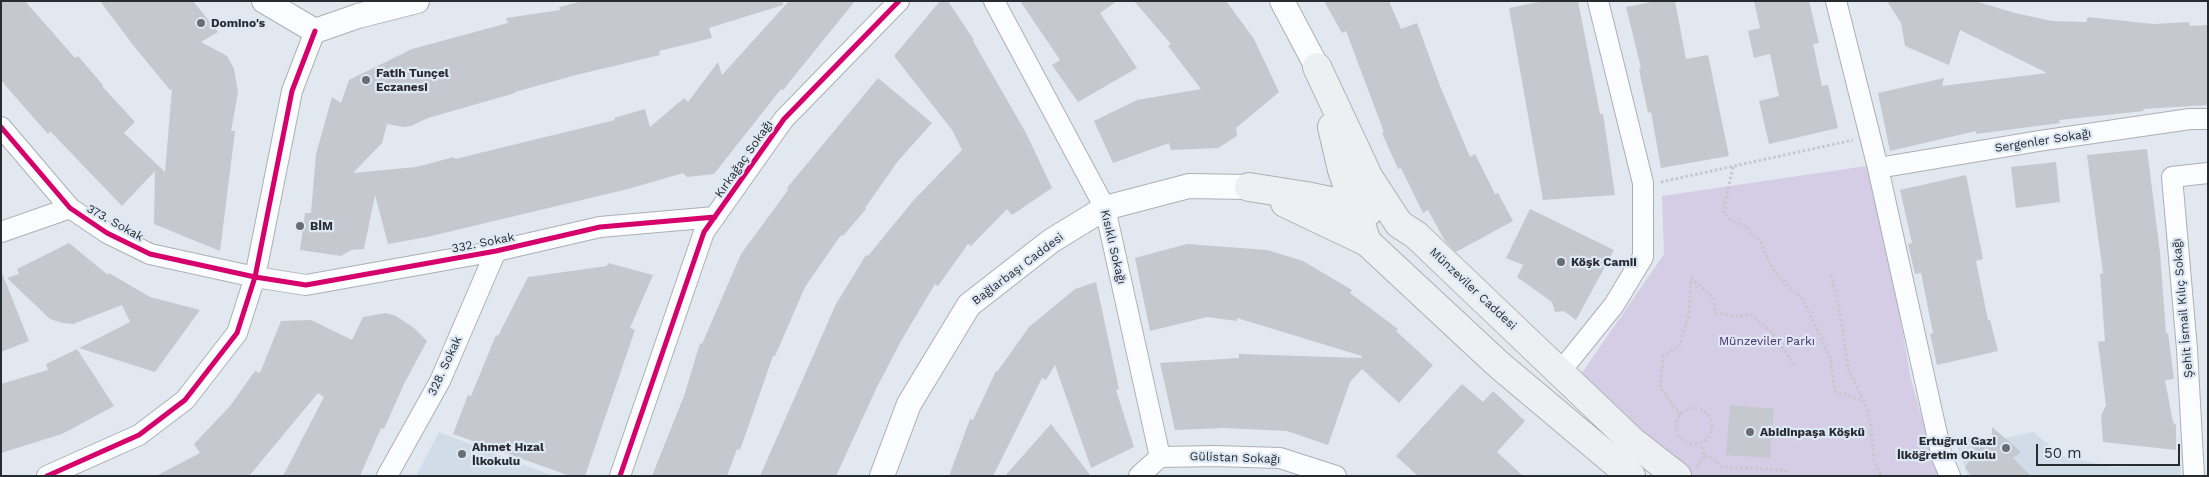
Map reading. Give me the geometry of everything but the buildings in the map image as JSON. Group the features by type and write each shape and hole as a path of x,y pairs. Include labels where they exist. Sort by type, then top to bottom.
{"main road":[{"name":"Münzeviler Caddesi","path":"1317,67 1342,170 1367,242 1498,364 1631,476"},
{"name":"Münzeviler Caddesi","path":"1317,67 1369,178 1399,224 1416,234 1632,440 1686,472"},
{"path":"1306,196 1332,186 1342,170"},
{"name":"Bağlarbaşı Caddesi","path":"1249,187 1354,206 1399,224"},
{"name":"Bağlarbaşı Caddesi","path":"1249,187 1367,242"},
{"path":"1367,242 1399,224"}],"street":[{"path":"264,1 315,31"},
{"path":"48,476 138,436 185,400 237,333 255,277 292,90 315,31 358,16 417,1"},
{"name":"Kırkağaç Sokağı","path":"620,476 704,232 784,119 899,1"},
{"name":"Kısıklı Sokağı","path":"994,1 1105,208 1160,457"},
{"name":"Münzeviler Caddesi","path":"1282,1 1317,67"},
{"path":"1560,372 1614,305 1644,256 1643,183 1598,1"},
{"path":"1836,1 1878,168 1942,457 1950,476"},
{"name":"Sergenler Sokağı","path":"1878,168 2039,141 2190,119 2208,119"},
{"name":"373. Sokak","path":"1,127 70,208 107,233 150,254 255,277"},
{"name":"Şehit İsmail Kılıç Sokağı","path":"2194,476 2187,349 2172,177 2208,173"},
{"name":"Bağlarbaşı Caddesi","path":"882,476 909,404 969,305 1051,242 1105,208 1189,186 1249,187"},
{"path":"1,232 70,208"},
{"name":"332. Sokak","path":"255,277 306,285 496,251 600,227 716,216"},
{"name":"328. Sokak","path":"387,476 440,381 496,251"},
{"path":"1139,476 1160,457"},
{"name":"Gülistan Sokağı","path":"1160,457 1280,458 1336,476"}],"path":[{"path":"1643,183 1664,182 1870,136"},
{"path":"1733,167 1723,212 1732,221 1745,226 1761,242 1769,262 1779,277 1802,298 1830,357 1834,391 1863,401"},
{"path":"1831,276 1840,312 1848,368 1863,401 1871,426 1874,460 1881,476"},
{"path":"1681,415 1660,388 1663,356 1679,347 1689,314 1691,278 1713,298 1716,313 1735,316 1751,315 1770,331 1795,365"},
{"path":"1698,408 1709,416 1712,429 1708,438 1701,443 1691,444 1680,437 1676,428 1681,415 1688,409 1698,408"},
{"path":"1701,443 1704,456"},
{"path":"1686,472 1704,456"},
{"path":"1704,456 1714,459 1722,467 1785,470 1784,476"}],"shaded area":[{"name":"Ahmet Hızal İlkokulu","path":"439,432 553,476 416,476"},
{"name":"Ertuğrul Gazi İlköğretim Okulu","path":"2033,432 2063,456 2113,467 2181,465 2180,476 1968,476 1955,441 2005,438"}],"green space":[{"name":"Münzeviler Parkı","path":"1873,165 1911,379 1938,476 1687,476 1575,383 1664,254 1662,196"}],"cycle path":[{"path":"620,476 704,232 784,119 899,1"},
{"path":"47,476 139,435 185,400 237,333 255,277 292,91 315,31"},
{"path":"1,127 70,208 107,233 150,254 255,277 306,285 496,251 600,227 715,217"}],"place":[{"name":"Domino's","path":"201,23"},
{"name":"Fatih Tunçel Eczanesi","path":"366,80"},
{"name":"BİM","path":"300,226"},
{"name":"Köşk Camii","path":"1561,262"},
{"name":"Abidinpaşa Köşkü","path":"1750,432"},
{"name":"Ertuğrul Gazi İlköğretim Okulu","path":"2006,448"},
{"name":"Ahmet Hızal İlkokulu","path":"462,454"}]}
